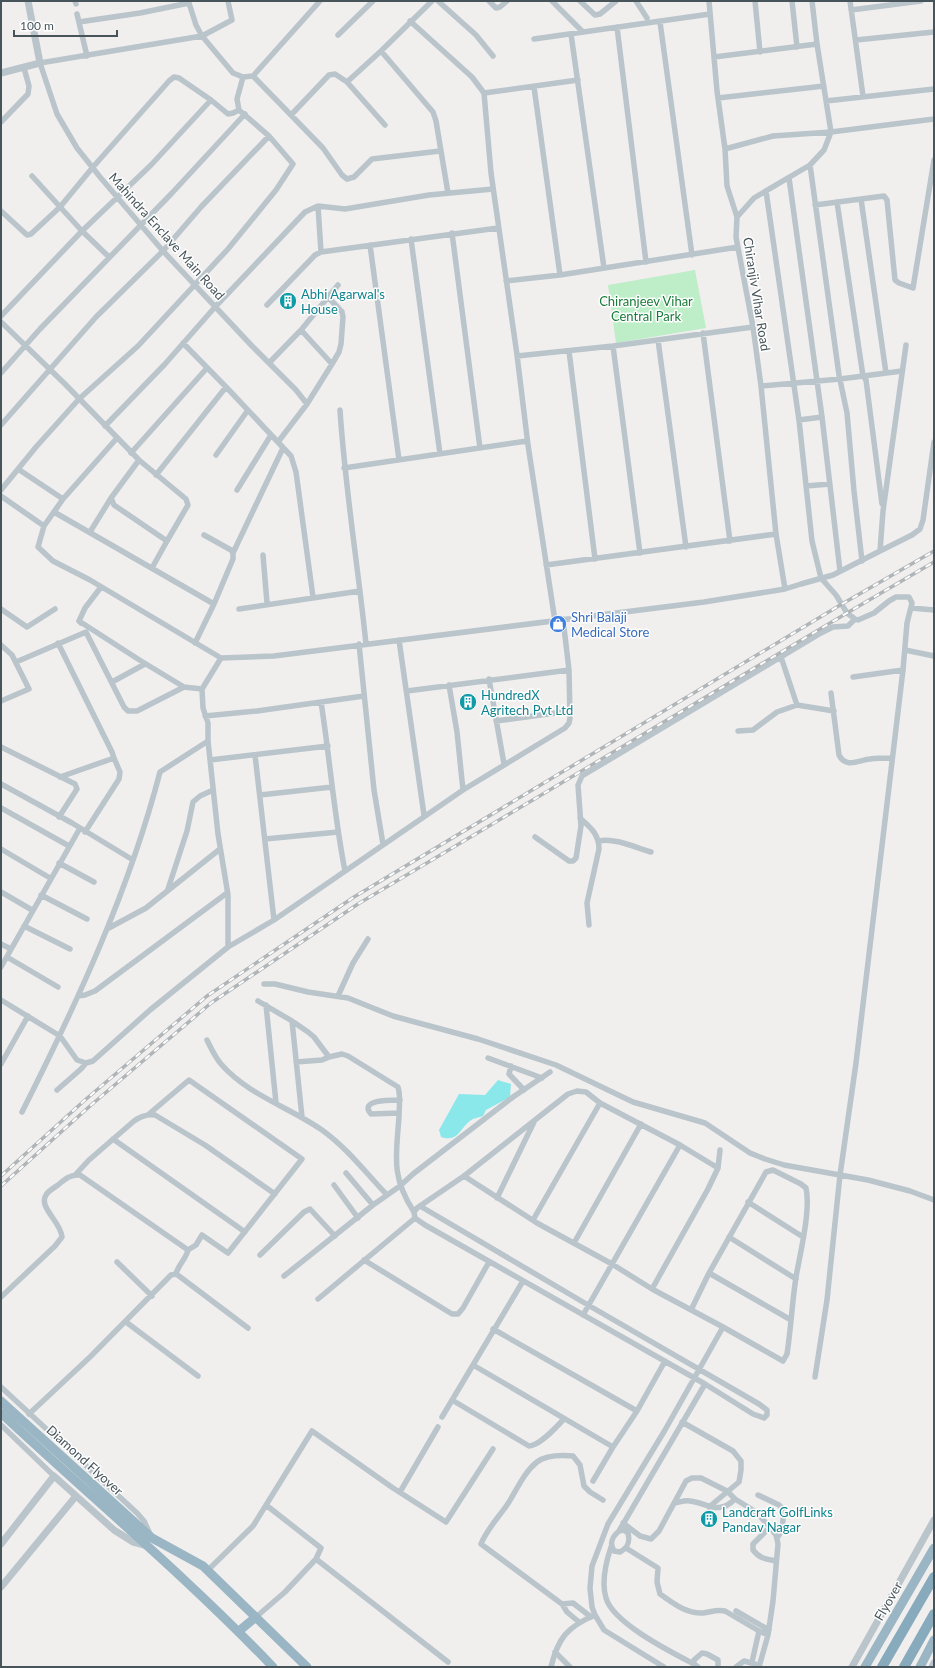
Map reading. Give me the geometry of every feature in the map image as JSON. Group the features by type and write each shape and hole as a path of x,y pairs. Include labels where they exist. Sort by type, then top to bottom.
{"highway":[{"name":"Diamond Flyover","path":"1,1400 124,1519"},
{"name":"Diamond Flyover","path":"1,1413 150,1542"},
{"path":"150,1542 203,1566 307,1667"},
{"path":"150,1542 273,1667"},
{"name":"Flyover","path":"865,1667 934,1548"},
{"path":"882,1667 934,1577"},
{"path":"904,1667 934,1614"},
{"path":"239,1631 256,1617"},
{"path":"920,1667 934,1640"}],"street":[{"path":"28,1 40,63"},
{"path":"1,73 40,63 202,36 232,20 228,1"},
{"path":"80,22 140,13 189,3 196,25 202,36 233,72 243,77 253,76 320,1"},
{"path":"338,35 372,1"},
{"path":"346,82 382,51 432,1"},
{"path":"438,1 476,35 493,56"},
{"path":"489,1 496,8 500,7 507,1"},
{"path":"552,1 583,32"},
{"path":"580,1 595,15 600,14 616,1"},
{"path":"636,1 647,18"},
{"path":"709,1 718,98 725,149 727,186 737,217"},
{"path":"755,1 760,52"},
{"path":"792,1 797,47"},
{"path":"737,217 754,198 810,165 824,150 830,132 812,1"},
{"path":"850,1 863,96"},
{"path":"851,10 921,1"},
{"path":"77,14 87,56"},
{"path":"534,39 710,14"},
{"path":"410,22 472,77 484,93 498,228 517,356 527,440 555,620"},
{"path":"660,22 692,254"},
{"path":"617,27 646,262"},
{"path":"856,40 934,32"},
{"path":"571,34 604,268"},
{"path":"714,57 817,44"},
{"path":"382,51 433,112 436,120 448,193"},
{"name":"Mahindra Enclave Main Road","path":"40,63 57,114 77,148 163,251 296,390 307,404"},
{"path":"1,122 28,94 29,86 24,68"},
{"path":"292,115 329,75 335,74 346,82 385,125"},
{"path":"253,76 323,148 342,175 347,179 354,177 372,159 440,151"},
{"path":"1,211 27,235 32,234 60,207 168,81 174,77 179,78 211,100 228,114 242,112"},
{"path":"1,490 79,399 138,346 228,249 276,190 294,164 269,136 242,112 237,99 243,77"},
{"path":"484,93 578,80"},
{"path":"718,98 824,86"},
{"path":"534,87 560,275"},
{"path":"826,101 934,89"},
{"path":"1,316 82,231 151,165 211,100"},
{"path":"1,373 25,345 141,225 242,112"},
{"path":"725,149 773,136 830,132 934,119"},
{"path":"1,425 96,317 163,251 269,136"},
{"path":"815,205 884,196 887,200 895,280 913,288 934,160"},
{"path":"810,165 840,379 847,413 862,561"},
{"path":"32,176 82,231 109,257"},
{"path":"789,178 822,417 840,571"},
{"path":"105,426 165,364 215,306 305,212 318,206 345,209 448,193 493,189"},
{"path":"766,191 799,420 812,541 821,578 836,595 846,613 854,619 858,620 874,613 896,597 909,596 912,603 907,623 903,670 857,1056 840,1175 827,1300 815,1377"},
{"path":"862,199 886,373"},
{"path":"838,202 863,376 866,380 883,511"},
{"path":"318,206 321,252"},
{"name":"Chiranjiv Vihar Road","path":"737,217 736,237 753,327 761,386 776,534 785,588"},
{"path":"267,305 315,255 321,252 452,233 498,228"},
{"path":"452,233 480,448"},
{"path":"411,239 440,454"},
{"path":"370,245 399,460"},
{"path":"506,281 560,275 738,247"},
{"path":"269,363 300,330 338,285"},
{"path":"278,442 307,404 332,364 341,344 342,312 328,297"},
{"path":"2,325 50,369 139,460 186,499 188,505 152,568"},
{"path":"517,356 613,346 753,327"},
{"path":"300,330 332,364"},
{"path":"703,333 730,541"},
{"path":"658,340 686,547"},
{"path":"183,343 291,456 296,472 312,597"},
{"path":"613,346 640,553"},
{"path":"880,551 883,511 906,346"},
{"path":"568,351 595,559"},
{"path":"132,453 207,368"},
{"path":"761,386 840,379 902,370"},
{"path":"156,475 226,387"},
{"path":"216,455 248,410"},
{"path":"340,410 344,468 366,644"},
{"path":"799,420 822,417"},
{"path":"237,490 271,435"},
{"path":"117,438 63,499 44,526 38,547 53,561 101,587 221,658 274,656 359,644 685,605 785,588 833,575 912,535 920,529 923,520 934,442"},
{"path":"344,468 527,440"},
{"path":"195,643 232,563 233,553 283,448"},
{"path":"90,532 111,498 139,460"},
{"path":"18,469 63,499"},
{"path":"806,486 830,484"},
{"path":"1,496 44,526"},
{"path":"111,498 114,505 167,541"},
{"path":"54,512 214,604"},
{"path":"546,565 776,534"},
{"path":"204,535 231,550 233,553"},
{"path":"263,555 267,603"},
{"path":"79,621 85,608 101,587"},
{"path":"239,609 267,603 360,591"},
{"path":"911,608 934,610"},
{"path":"1,609 27,628 55,609"},
{"path":"57,1090 86,1063 93,1061 150,1010 228,947 274,920 424,815 504,764 565,728 569,723 570,711 569,670 563,619"},
{"path":"535,838 569,861 573,861 576,858 580,826 578,785 582,776 821,633 833,627 848,626 854,619"},
{"path":"79,621 128,712 137,711 184,686"},
{"path":"79,621 146,664 184,686 202,689"},
{"path":"16,662 86,632"},
{"path":"399,640 424,815"},
{"path":"58,643 112,752 120,772 119,779 85,832"},
{"path":"359,644 374,790 384,844"},
{"path":"1,645 9,652 16,662 29,689 1,701"},
{"path":"905,650 934,656"},
{"path":"781,657 797,705"},
{"path":"221,658 202,689 203,708 208,723 208,741 213,790 227,893 228,947"},
{"path":"112,682 146,664"},
{"path":"407,691 489,679 569,670"},
{"path":"853,677 903,670"},
{"path":"489,679 504,764"},
{"path":"449,685 457,732 463,790"},
{"path":"831,693 839,755 841,759 846,762 854,763 872,758 892,758"},
{"path":"205,716 257,712 364,696"},
{"path":"321,702 328,746 338,832 345,871"},
{"path":"738,731 753,730 777,712 797,705 834,711"},
{"path":"496,721 570,711"},
{"path":"22,1112 60,1036 107,929 133,860 149,812 160,772 208,741"},
{"path":"1,746 75,784 76,789 59,817"},
{"path":"210,760 328,746"},
{"path":"255,755 274,920"},
{"path":"60,777 114,758"},
{"path":"1,784 80,828 133,860"},
{"path":"260,795 332,787"},
{"path":"168,889 187,831 192,802 200,796 213,790"},
{"path":"1,808 69,846"},
{"path":"580,818 596,834 599,841 599,849 587,903 590,925"},
{"path":"1,967 50,878 80,828"},
{"path":"265,839 338,832"},
{"path":"599,841 605,839 651,852"},
{"path":"1,848 50,878"},
{"path":"107,929 146,908 220,849"},
{"path":"59,863 94,882"},
{"path":"1,892 32,910"},
{"path":"78,996 86,996 95,991 227,893"},
{"path":"41,895 87,919"},
{"path":"24,926 70,949"},
{"path":"338,996 353,963 368,939"},
{"path":"1,944 11,949"},
{"path":"7,957 58,987"},
{"path":"264,984 275,984 348,998 400,1018 478,1039 556,1065 633,1102 706,1123 750,1153 765,1160 784,1165 882,1183 929,1197 934,1200"},
{"path":"1,1000 60,1036 77,1060 86,1063"},
{"path":"258,1001 292,1020 314,1037 329,1057"},
{"path":"266,1005 276,1104"},
{"path":"1,1064 28,1016"},
{"path":"292,1020 302,1117"},
{"path":"207,1040 221,1064 248,1088 302,1117 324,1131 358,1162 387,1195"},
{"path":"296,1062 322,1060 342,1054 367,1067 398,1087 400,1100 396,1164 400,1186 405,1199 415,1215 489,1262 706,1384 760,1418 764,1418 767,1415 767,1410 759,1404 420,1206"},
{"path":"488,1058 542,1078"},
{"path":"511,1066 509,1074 524,1090"},
{"path":"284,1276 373,1205 400,1186 413,1174 550,1072"},
{"path":"149,1114 189,1080 302,1159 228,1253 202,1235 196,1245 188,1250 187,1255 178,1267 176,1274"},
{"path":"318,1298 415,1215 420,1206 464,1176 568,1094 577,1091 586,1092 600,1103 680,1145 718,1168"},
{"path":"399,1113 371,1114 368,1107 370,1104 375,1102 400,1100"},
{"path":"533,1220 600,1103"},
{"path":"1,1297 56,1246 62,1237 62,1230 45,1206 44,1201 46,1195 62,1181 73,1174 76,1174 140,1116 149,1114 155,1115 205,1145 275,1194"},
{"path":"498,1198 535,1120"},
{"path":"574,1243 641,1124"},
{"path":"113,1140 244,1232"},
{"path":"583,1315 680,1145"},
{"path":"652,1289 708,1189 718,1168 720,1150"},
{"path":"464,1176 533,1220 612,1264 652,1289 783,1361 787,1354 796,1278 803,1237 807,1193 806,1188 776,1171 770,1170 766,1172 709,1273 691,1310"},
{"path":"346,1173 373,1205"},
{"path":"76,1174 80,1175 188,1250"},
{"path":"334,1185 358,1218"},
{"path":"748,1202 803,1237"},
{"path":"260,1255 304,1212 310,1209 334,1236"},
{"path":"729,1237 796,1278"},
{"path":"364,1260 452,1314 458,1314 463,1308 489,1262"},
{"path":"117,1262 152,1296"},
{"path":"709,1273 791,1320"},
{"path":"29,1414 126,1322 170,1276 176,1274"},
{"path":"176,1274 248,1328"},
{"path":"442,1417 493,1329 523,1281"},
{"path":"126,1322 198,1376"},
{"path":"593,1616 590,1588 592,1566 608,1524 665,1430 723,1327"},
{"path":"493,1329 637,1411"},
{"path":"593,1481 637,1411 665,1361"},
{"path":"473,1365 613,1447"},
{"path":"696,1665 654,1642 621,1620 608,1604 605,1597 604,1584 607,1559 612,1540 619,1531 682,1422 706,1384"},
{"path":"1,1387 137,1513 144,1521 150,1542 134,1542 114,1530 54,1476 1,1424"},
{"path":"452,1400 529,1446 535,1445 542,1440 564,1419"},
{"path":"682,1422 733,1451 741,1461 739,1482 709,1507"},
{"path":"400,1492 438,1427"},
{"path":"208,1570 253,1526 312,1431 446,1522 493,1449"},
{"path":"579,1622 567,1612 562,1604 481,1544 485,1534 506,1506 527,1473 537,1462 549,1457 562,1455 572,1456 580,1464 584,1486 590,1492 603,1500"},
{"path":"1,1544 54,1476"},
{"path":"623,1524 640,1536 651,1539 659,1531 686,1481 692,1478 701,1478 727,1491 735,1499 756,1512 770,1527 776,1538 776,1561 768,1632 758,1667 752,1662 744,1661 736,1667"},
{"path":"758,1495 779,1505 784,1510 782,1530 776,1538"},
{"path":"1,1587 76,1496"},
{"path":"675,1503 689,1501 717,1508 730,1504 735,1499"},
{"path":"256,1617 285,1592 316,1560 321,1548 266,1504"},
{"path":"852,1667 934,1520"},
{"path":"770,1527 753,1544 753,1550 763,1559 776,1561"},
{"path":"611,1547 614,1551 620,1552 626,1548 630,1540 628,1533 624,1530 619,1531"},
{"path":"626,1548 658,1568 657,1582 660,1594 683,1610 696,1613 719,1610 725,1611 759,1631 768,1632"},
{"path":"316,1560 448,1662"},
{"path":"562,1604 573,1603 593,1616 604,1630 664,1667"},
{"path":"736,1610 768,1632"},
{"path":"551,1667 555,1652 563,1635 579,1622 593,1616"},
{"path":"752,1662 759,1631"},
{"path":"555,1652 570,1667"},
{"path":"696,1665 694,1660 702,1653 718,1660 721,1667"},
{"path":"932,1667 934,1663"}],"green space":[{"name":"Chiranjeev Vihar Central Park","path":"695,270 706,328 616,343 608,285"}],"water":[{"path":"498,1080 511,1084 510,1097 486,1110 483,1116 473,1119 456,1136 452,1138 441,1137 439,1130 459,1094 485,1095"}],"railway":[{"path":"1,1176 85,1100 207,996 354,897 842,604 934,551"},
{"path":"1,1186 90,1106 211,1003 358,904 934,562"}],"place":[{"name":"Abhi Agarwal's House","path":"288,301"},
{"name":"Shri Balaji Medical Store","path":"558,624"},
{"name":"HundredX Agritech Pvt Ltd","path":"468,702"},
{"name":"Landcraft GolfLinks Pandav Nagar","path":"709,1519"}]}
